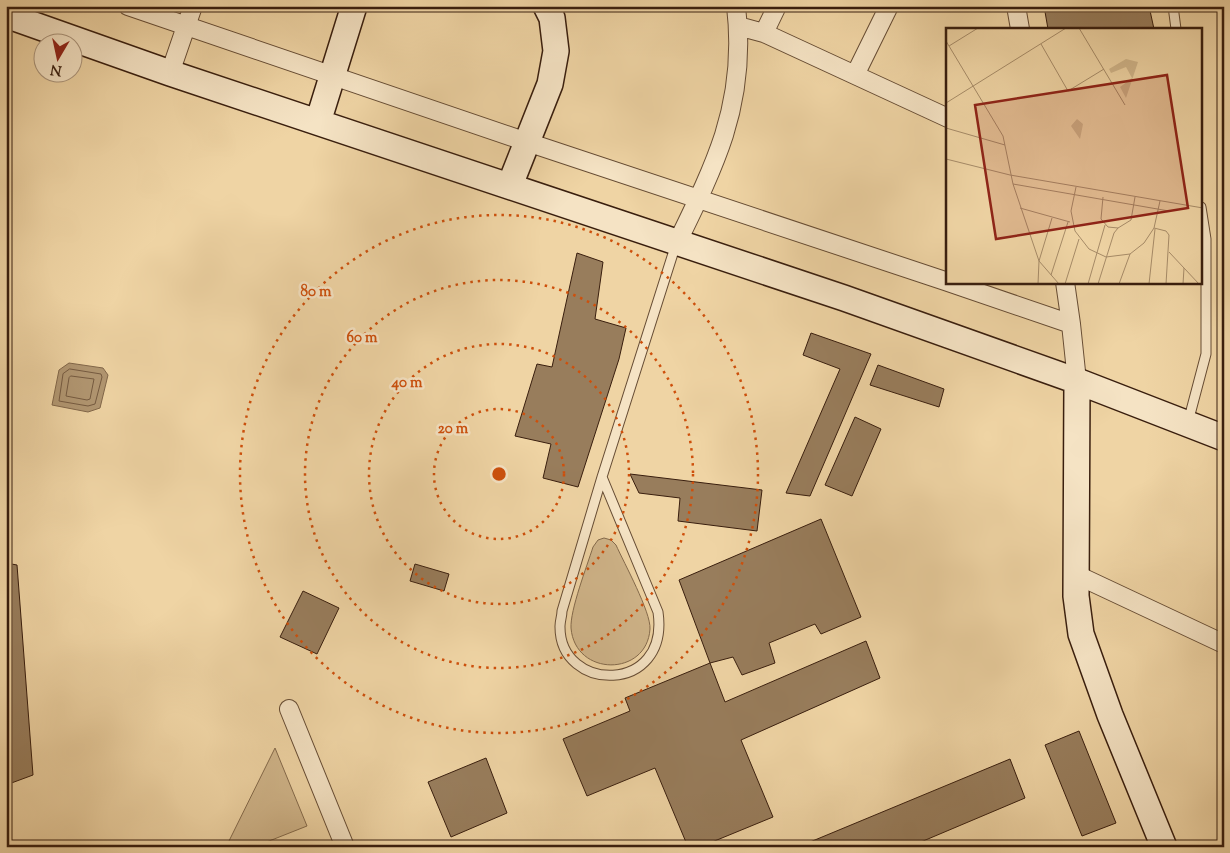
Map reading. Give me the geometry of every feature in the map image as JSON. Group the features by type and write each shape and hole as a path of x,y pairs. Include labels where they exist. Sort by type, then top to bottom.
{"street":[{"path":"128,6 527,142 946,281"},
{"path":"170,73 193,6"},
{"path":"318,122 354,6"},
{"path":"510,185 550,84 556,51 552,18 546,6"},
{"path":"677,243 698,199 726,125 738,57 736,6"},
{"path":"764,33 777,6"},
{"path":"855,75 890,6"},
{"path":"1016,6 1020,28"},
{"path":"6,15 170,73 844,298 1077,381 1224,438"},
{"path":"738,26 764,33 946,117"},
{"path":"954,284 1071,324"},
{"path":"1064,284 1077,381 1076,596 1081,634 1110,715 1164,847"},
{"path":"1077,575 1224,644"},
{"path":"289,709 345,847"}],"lane":[{"path":"1173,6 1176,28"},
{"path":"1188,424 1206,354 1206,239 1202,213"},
{"path":"602,477 658,612 660,627 658,642 651,655 641,665 628,673 612,676 596,675 582,668 570,656 562,642 560,626 562,611 602,477 677,243"}],"shaded area":[{"path":"604,538 611,540 616,545 642,600 650,629 646,645 637,656 625,663 611,665 597,663 585,656 575,644 571,628 576,599 593,547 598,540"},
{"path":"275,748 307,826 254,847 226,847"}],"water":[{"path":"69,363 103,368 108,375 100,408 88,412 52,405 59,370"}],"building":[{"path":"1044,6 1149,6 1154,28 1048,28"},
{"path":"577,253 603,262 595,319 626,328 619,359 578,487 543,478 551,444 515,436 537,364 552,367"},
{"path":"811,333 871,354 810,496 786,493 840,369 803,355"},
{"path":"878,365 944,389 939,407 870,385"},
{"path":"855,417 881,429 852,496 825,485"},
{"path":"630,474 762,490 757,531 678,521 680,498 639,493"},
{"path":"821,519 861,617 821,634 815,624 769,643 775,663 742,675 733,657 710,663 679,580"},
{"path":"6,563 17,565 33,775 6,785"},
{"path":"415,564 449,574 444,591 410,581"},
{"path":"303,591 339,608 317,654 280,637"},
{"path":"866,641 880,678 741,740 773,817 700,847 688,847 655,768 587,796 563,739 630,711 625,698 710,663 725,702"},
{"path":"1079,731 1116,823 1082,836 1045,745"},
{"path":"486,758 507,813 451,837 428,782"},
{"path":"1010,759 1025,798 909,847 798,847"}]}
